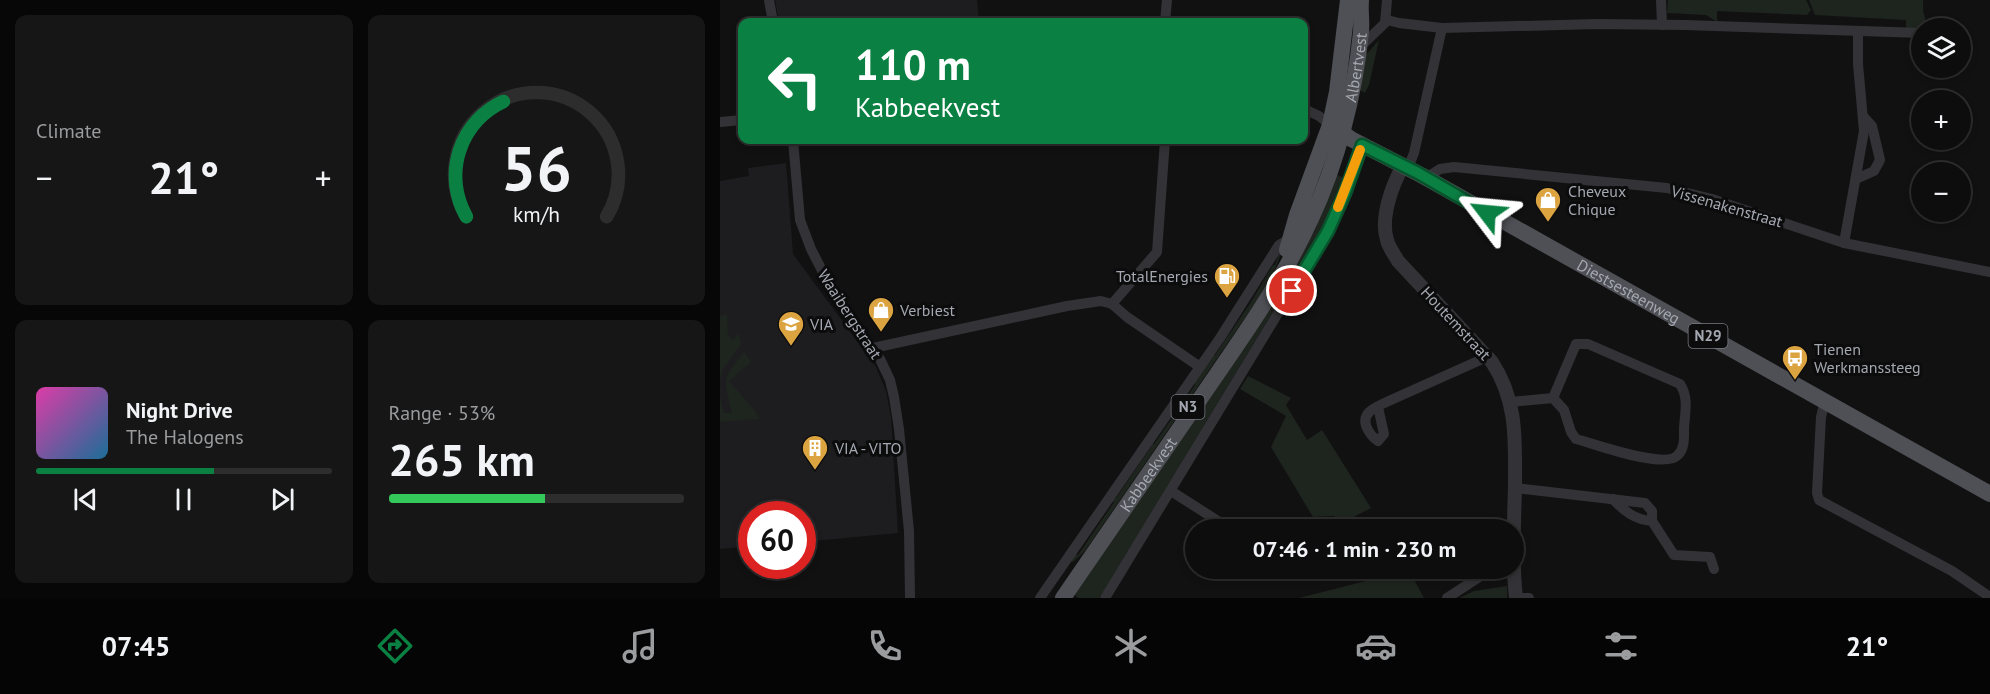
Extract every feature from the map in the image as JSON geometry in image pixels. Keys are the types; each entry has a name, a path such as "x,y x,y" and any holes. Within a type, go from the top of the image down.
{"main road":[{"name":"Albertvest","path":"1335,129 1348,0"},
{"name":"Albertvest","path":"1335,129 1350,99 1361,31 1361,0"},
{"name":"Diestsesteenweg","path":"1335,129 1990,494"},
{"name":"Kabbeekvest","path":"1064,597 1274,279 1291,238 1297,215 1335,129"},
{"name":"Kabbeekvest","path":"1064,597 1275,289 1311,219 1331,167 1335,129"}],"street":[{"path":"769,0 772,18"},
{"path":"1165,18 1167,0"},
{"name":"Albertvest","path":"1385,23 1387,0"},
{"path":"1661,0 1662,25"},
{"path":"1358,49 1385,23 1442,28 1662,25 1911,33"},
{"path":"1405,167 1414,153 1442,28"},
{"path":"1844,243 1864,131 1858,64 1858,32"},
{"path":"1308,111 1335,129"},
{"path":"1856,179 1874,171 1881,160 1872,126 1863,115"},
{"path":"720,122 738,120"},
{"name":"Waaibergstraat","path":"793,144 800,220 811,249 833,292 873,348 890,380 899,429 909,531 910,598"},
{"path":"1112,304 1157,252 1165,144"},
{"name":"Kabbeekvest","path":"1109,597 1328,231 1345,193 1362,145"},
{"name":"Houtemstraat","path":"1405,167 1397,176 1384,228 1389,247 1398,261 1499,372 1511,402 1516,445 1515,519"},
{"name":"Vissenakenstraat","path":"1426,178 1440,169 1454,168 1667,188 1712,199 1844,243 1990,272"},
{"name":"Kabbeekvest","path":"1040,598 1242,305 1279,245 1291,238"},
{"path":"873,348 1066,306 1101,301 1112,304 1127,317 1200,367"},
{"path":"1576,344 1588,344 1680,384 1686,394 1683,444 1678,456 1669,460 1654,460 1576,440 1564,410 1553,398 1576,344"},
{"path":"1377,407 1487,357"},
{"path":"1511,402 1553,398"},
{"path":"1825,401 1821,417 1817,482 1819,500 1952,571 1990,597"},
{"path":"1515,488 1645,503 1652,511 1652,521 1674,555 1710,557 1714,569"},
{"path":"1171,490 1215,519"},
{"path":"1613,499 1622,509 1637,519 1652,521"},
{"path":"1447,598 1476,579"},
{"name":"Houtemstraat","path":"1515,579 1516,598"},
{"path":"1524,598 1529,598"}],"shaded area":[{"path":"775,0 977,0 979,18 778,18"},
{"path":"1668,0 1806,0 1811,10 1807,15 1717,11 1717,22 1706,15 1667,13"},
{"path":"1809,0 1923,0 1925,18 1911,18 1911,30 1906,31 1906,20 1815,15"},
{"path":"1379,40 1369,85 1365,93 1360,90 1364,57"},
{"name":"VIA","path":"786,163 793,254 876,367 886,391 891,417 898,533 816,541 816,501 738,501 738,547 720,549 720,181 749,176 748,168"},
{"path":"1337,175 1347,179 1334,211 1102,594 1099,598 1078,598 1075,595 1075,589 1305,248 1315,230"},
{"path":"1284,245 1271,280 1085,551 1073,562 1069,560 1074,553 1078,555 1114,502 1110,499 1116,498 1151,447 1150,442 1154,444 1195,385 1192,382 1211,353 1215,355 1249,305 1275,265 1278,256 1275,254"},
{"path":"727,314 728,334 733,340 739,333 741,344 722,371 720,380 720,316"},
{"path":"744,351 751,362 729,381 756,412 759,419 720,422 720,397 724,413 732,413 726,379"},
{"path":"1248,376 1291,398 1286,405 1307,440 1322,430 1371,508 1350,519 1335,519 1334,516 1313,517 1271,447 1286,416 1240,389"},
{"path":"1374,579 1414,579 1424,598 1299,598"},
{"path":"1507,586 1507,598 1459,598 1474,591"}],"slow traffic":[{"path":"1338,207 1360,150"}],"place":[{"name":"Cheveux Chique","path":"1548,223"},
{"name":"TotalEnergies","path":"1227,299"},
{"name":"Verbiest","path":"881,333"},
{"name":"VIA","path":"791,347"},
{"name":"Tienen Werkmanssteeg","path":"1795,381"},
{"name":"VIA - VITO","path":"815,471"}],"route":[{"path":"1292,291 1328,231 1345,193 1362,145 1418,173 1487,213"}]}
